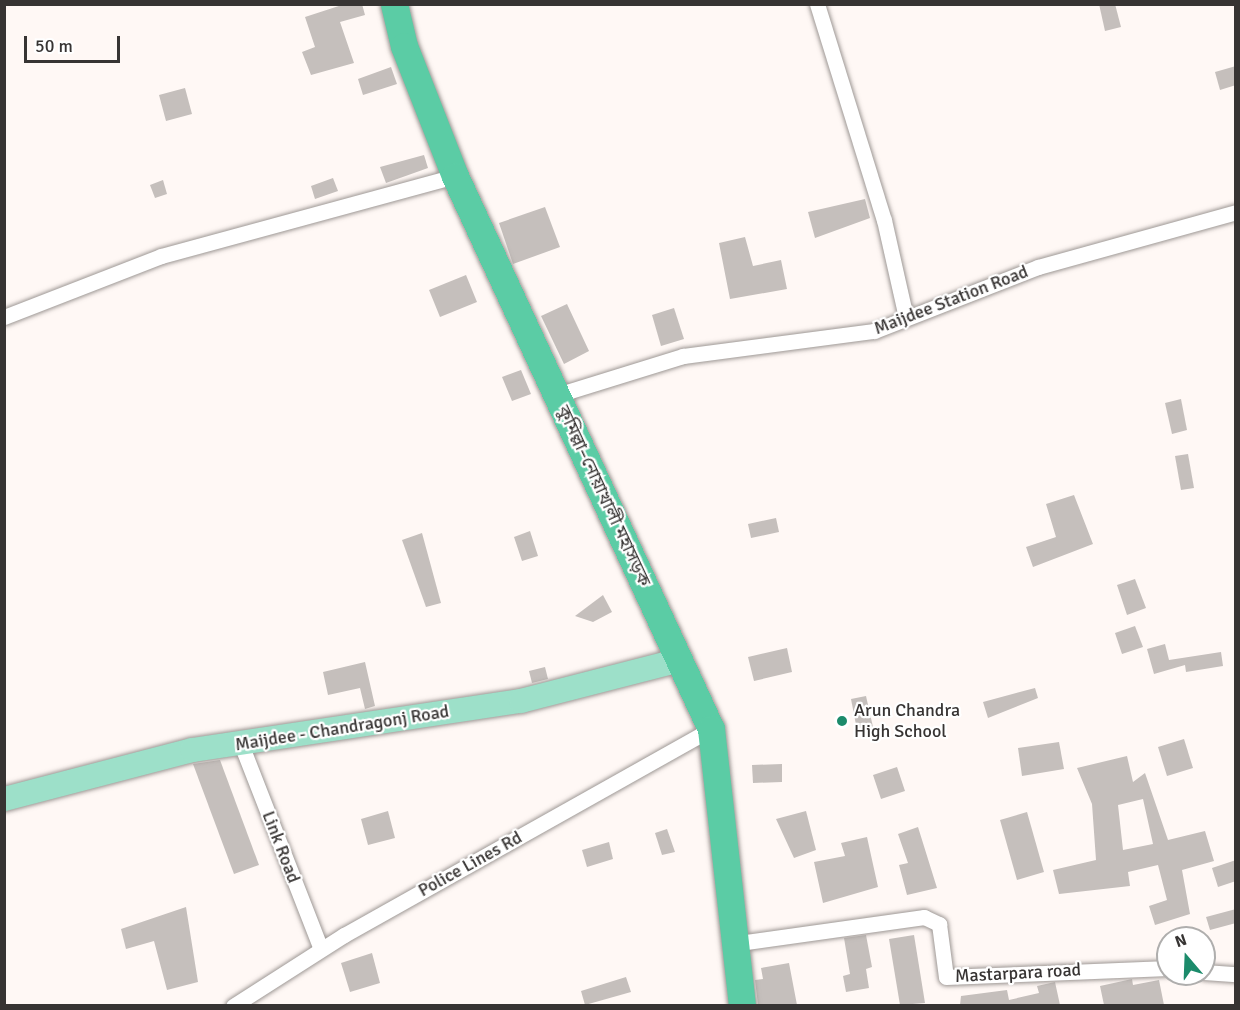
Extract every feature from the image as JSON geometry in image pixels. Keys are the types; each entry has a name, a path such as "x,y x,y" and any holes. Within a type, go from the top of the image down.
{"highway":[{"name":"কুমিল্লা–নোয়াখালী মহাসড়ক","path":"394,4 404,46 455,176 711,729 738,943 742,1005"}],"main road":[{"name":"Maijdee - Chandragonj Road","path":"4,799 192,750 521,701 681,660"}],"street":[{"path":"817,4 884,220 906,318"},
{"path":"4,317 161,256 455,176"},
{"name":"Maijdee Station Road","path":"557,395 683,356 873,331 1038,267 1236,212"},
{"name":"Police Lines Rd","path":"237,1004 321,949 711,729"},
{"name":"Link Road","path":"241,744 321,949"},
{"name":"Mastarpara road","path":"738,943 924,916 939,924 946,977 1111,966 1156,968"},
{"path":"1216,973 1236,974"}],"building":[{"path":"345,4 362,4 365,15 340,22 354,63 311,75 302,52 315,47 305,17"},
{"path":"1099,4 1115,4 1121,27 1105,31"},
{"path":"1236,66 1236,85 1220,90 1215,72"},
{"path":"391,67 397,84 363,95 358,79"},
{"path":"185,88 192,114 166,121 159,95"},
{"path":"424,155 428,168 386,183 380,167"},
{"path":"333,178 338,191 315,199 311,186"},
{"path":"163,180 167,194 155,198 150,185"},
{"path":"865,199 870,218 815,238 808,212"},
{"path":"545,207 560,247 513,264 499,223"},
{"path":"745,237 753,266 781,260 787,289 730,299 719,243"},
{"path":"466,275 477,302 440,317 429,290"},
{"path":"567,304 589,351 564,364 541,316"},
{"path":"674,308 684,339 661,346 652,315"},
{"path":"521,370 531,394 512,401 502,377"},
{"path":"1181,399 1187,430 1172,434 1165,403"},
{"path":"1188,454 1194,488 1181,490 1175,456"},
{"path":"1074,495 1093,544 1033,567 1026,547 1056,537 1046,504"},
{"path":"776,518 779,532 751,538 748,524"},
{"path":"530,531 538,556 522,561 514,537"},
{"path":"422,533 441,603 426,607 402,540"},
{"path":"1135,579 1146,608 1127,615 1117,585"},
{"path":"603,595 612,612 593,622 575,616"},
{"path":"1135,626 1143,647 1122,654 1115,633"},
{"path":"1165,644 1169,660 1221,652 1223,666 1186,672 1185,665 1154,674 1147,649"},
{"path":"787,648 792,672 754,681 748,657"},
{"path":"365,662 375,706 365,709 360,688 328,695 323,672"},
{"path":"545,667 548,679 532,683 529,671"},
{"path":"1035,688 1038,698 988,718 983,702"},
{"path":"866,696 873,727 857,730 851,699"},
{"path":"1184,739 1193,768 1167,776 1158,747"},
{"path":"1059,742 1064,769 1022,776 1018,748"},
{"path":"1127,756 1133,782 1145,773 1168,840 1205,831 1214,861 1182,870 1190,914 1155,925 1149,906 1167,900 1158,865 1128,872 1130,886 1059,894 1053,870 1096,860 1092,804 1077,768","holes":["1143,799 1153,844 1123,850 1118,805"]},
{"path":"220,760 259,865 234,874 193,764"},
{"path":"782,764 782,782 753,783 752,765"},
{"path":"897,767 905,791 881,799 873,775"},
{"path":"388,811 395,838 368,845 361,819"},
{"path":"806,811 816,850 794,858 776,819"},
{"path":"1027,812 1044,872 1017,880 1000,820"},
{"path":"918,827 937,888 907,895 899,865 908,863 898,834"},
{"path":"667,829 675,852 662,855 655,833"},
{"path":"867,837 878,887 823,903 814,862 845,856 841,843"},
{"path":"609,842 613,859 587,867 582,850"},
{"path":"1236,860 1236,881 1218,887 1212,868"},
{"path":"186,907 198,982 167,990 154,941 126,949 121,929"},
{"path":"1236,909 1236,923 1216,928 1216,926 1209,926 1206,917"},
{"path":"866,935 872,967 866,969 869,988 846,992 843,976 850,974 844,938"},
{"path":"914,935 925,1003 900,1005 889,939"},
{"path":"372,953 380,983 350,992 341,963"},
{"path":"789,963 797,1005 758,1005 755,980 763,979 761,968"},
{"path":"626,977 631,992 585,1005 581,991"},
{"path":"1132,979 1133,985 1156,981 1156,986 1160,986 1164,1005 1104,1005 1100,986"},
{"path":"1055,982 1060,1005 960,1005 961,996 1007,990 1009,1000 1039,993 1037,986"}],"place":[{"name":"Arun Chandra High School","path":"842,721"}]}
